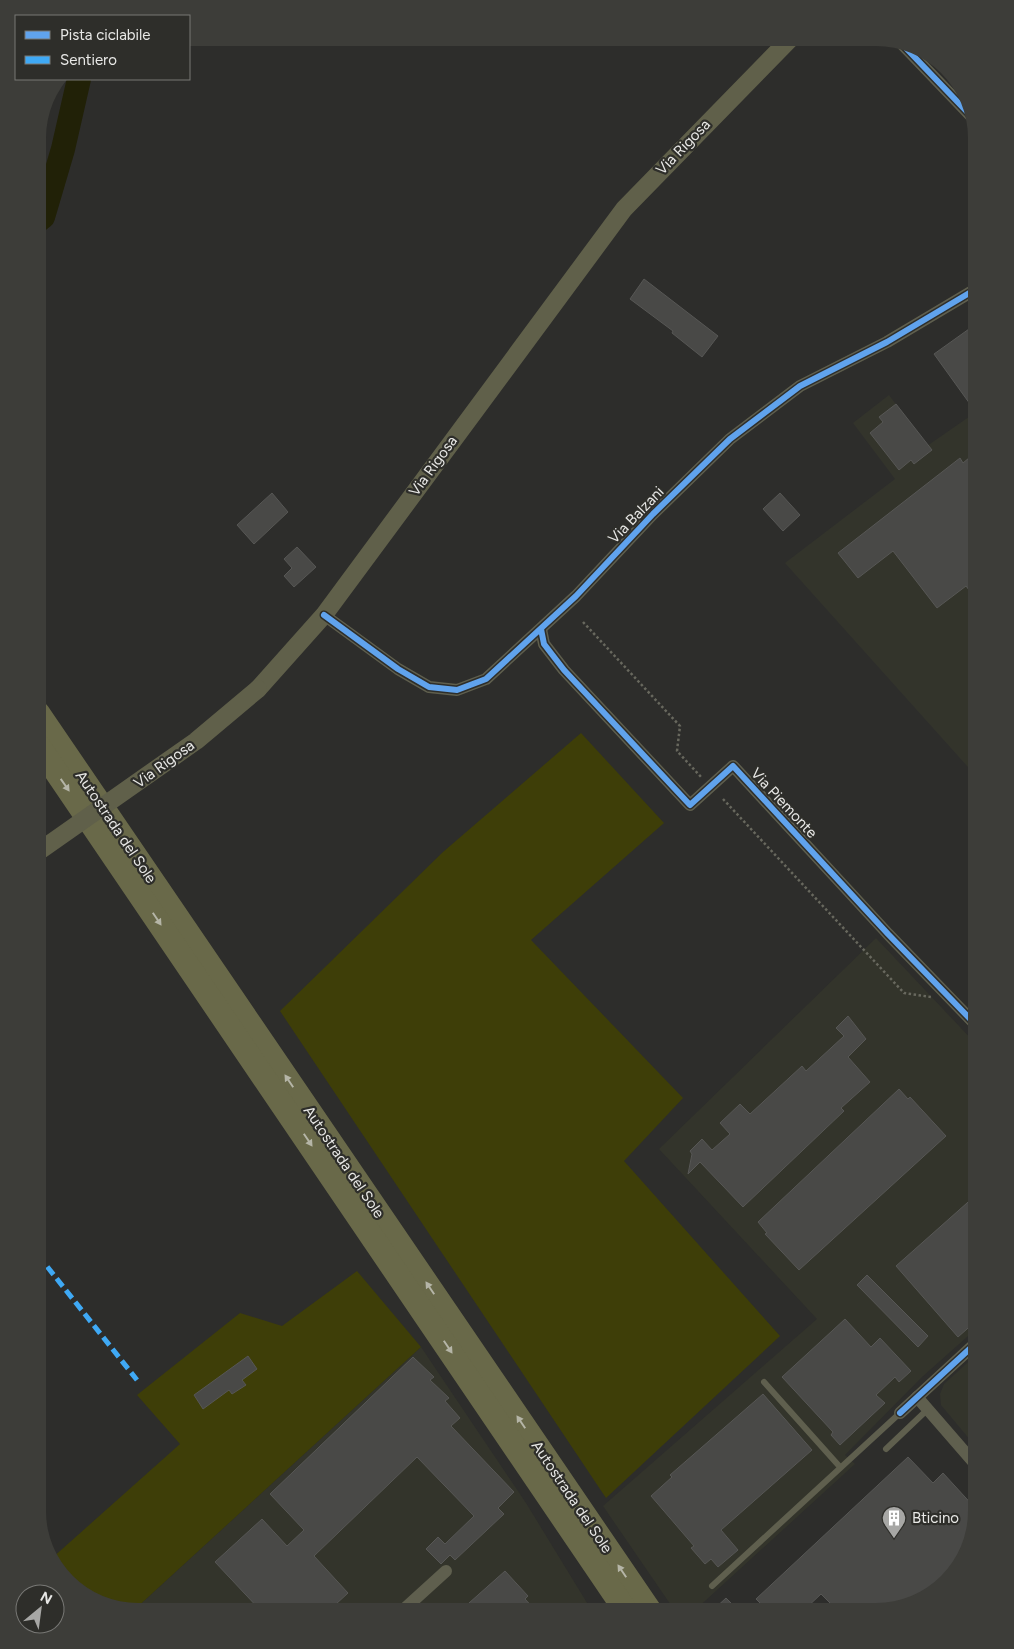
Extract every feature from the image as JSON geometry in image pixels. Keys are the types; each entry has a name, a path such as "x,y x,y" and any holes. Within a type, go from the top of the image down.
{"highway":[{"name":"Autostrada del Sole","path":"46,725 644,1603"},
{"name":"Autostrada del Sole","path":"46,757 621,1603"}],"main road":[{"name":"Via Rigosa","path":"46,846 196,741 258,689 324,615 618,216 685,144 782,46"}],"street":[{"path":"912,54 962,106"},
{"name":"Via Balzani","path":"324,615 413,679 429,687 457,690 486,679 576,596 653,514 730,439 800,386 887,342 968,294"},
{"name":"Via Piemonte","path":"540,629 544,644 564,670 690,805 733,766 888,934 968,1017"},
{"path":"900,1412 968,1351"},
{"path":"917,1397 968,1456"},
{"path":"411,1603 446,1571"}],"lane":[{"path":"764,1382 840,1467"},
{"path":"886,1449 928,1409"},
{"path":"712,1586 900,1412"}],"path":[{"path":"583,622 680,726 677,751 707,782"},
{"path":"723,799 904,993 932,997"},
{"path":"964,1030 968,1035"}],"shaded area":[{"path":"889,395 927,446 968,418 968,767 785,563 895,479 853,423"},
{"path":"581,733 664,823 531,940 683,1098 624,1161 780,1336 606,1498 280,1011 443,852"},
{"path":"876,938 968,1036 968,1336 922,1377 845,1455 855,1464 703,1603 670,1603 603,1506 817,1319 659,1149"},
{"path":"357,1271 421,1347 142,1603 109,1598 87,1587 69,1571 57,1553 180,1444 137,1395 240,1313 282,1326"},
{"path":"421,1347 526,1503 587,1603 142,1603"},
{"path":"968,1362 968,1437 941,1405 940,1394 944,1384"}],"building":[{"path":"644,279 718,336 702,357 672,333 673,331 630,299"},
{"path":"968,330 968,401 934,354"},
{"path":"896,404 932,450 914,464 911,460 899,470 870,433 883,422 879,417"},
{"path":"960,458 963,463 968,459 968,589 966,586 937,608 893,551 858,578 838,553"},
{"path":"272,493 288,512 254,544 237,525"},
{"path":"780,493 800,515 783,531 763,509"},
{"path":"297,547 316,567 294,587 284,576 292,568 284,559"},
{"path":"848,1016 866,1039 848,1057 870,1082 841,1108 844,1111 743,1207 700,1162 688,1174 692,1154 690,1151 702,1139 712,1150 730,1134 720,1123 740,1104 750,1114 802,1066 806,1071 844,1036 836,1028"},
{"path":"899,1089 908,1099 910,1097 946,1136 799,1270 765,1234 767,1233 758,1222"},
{"path":"968,1202 968,1328 958,1337 896,1266"},
{"path":"867,1275 928,1336 918,1347 857,1285"},
{"path":"845,1319 871,1347 880,1338 911,1371 899,1382 895,1377 876,1395 885,1403 840,1445 831,1435 833,1432 782,1377"},
{"path":"248,1356 257,1369 242,1380 246,1385 232,1394 229,1390 203,1409 194,1395"},
{"path":"413,1357 434,1377 430,1380 449,1398 445,1401 460,1418 451,1426 514,1492 498,1508 504,1514 455,1560 450,1555 441,1564 426,1549 438,1537 445,1544 474,1516 417,1457 314,1556 348,1593 337,1603 253,1603 215,1562 262,1519 287,1546 304,1530 270,1494"},
{"path":"763,1394 812,1450 721,1530 738,1550 718,1567 711,1559 705,1564 691,1548 694,1546 651,1496 672,1477 670,1475"},
{"name":"Bticino","path":"908,1457 933,1483 943,1473 968,1500 967,1523 961,1546 945,1571 927,1587 916,1593 899,1600 876,1603 830,1603 821,1594 811,1603 760,1603 756,1599"},
{"path":"505,1571 528,1596 525,1599 529,1603 469,1603"},
{"path":"726,1598 731,1603 721,1603"}],"waterway":[{"path":"46,207 63,149 79,80"}],"marked path":[{"path":"46,1265 137,1380"}],"cycle path":[{"path":"912,54 962,106"},
{"path":"324,615 398,669 429,687 457,690 486,679 576,596 653,514 730,439 800,386 887,342 968,294"},
{"path":"541,629 544,644 564,670 690,805 733,766 888,934 968,1017"},
{"path":"900,1413 968,1350"}],"place":[{"name":"Bticino","path":"894,1539"}]}
